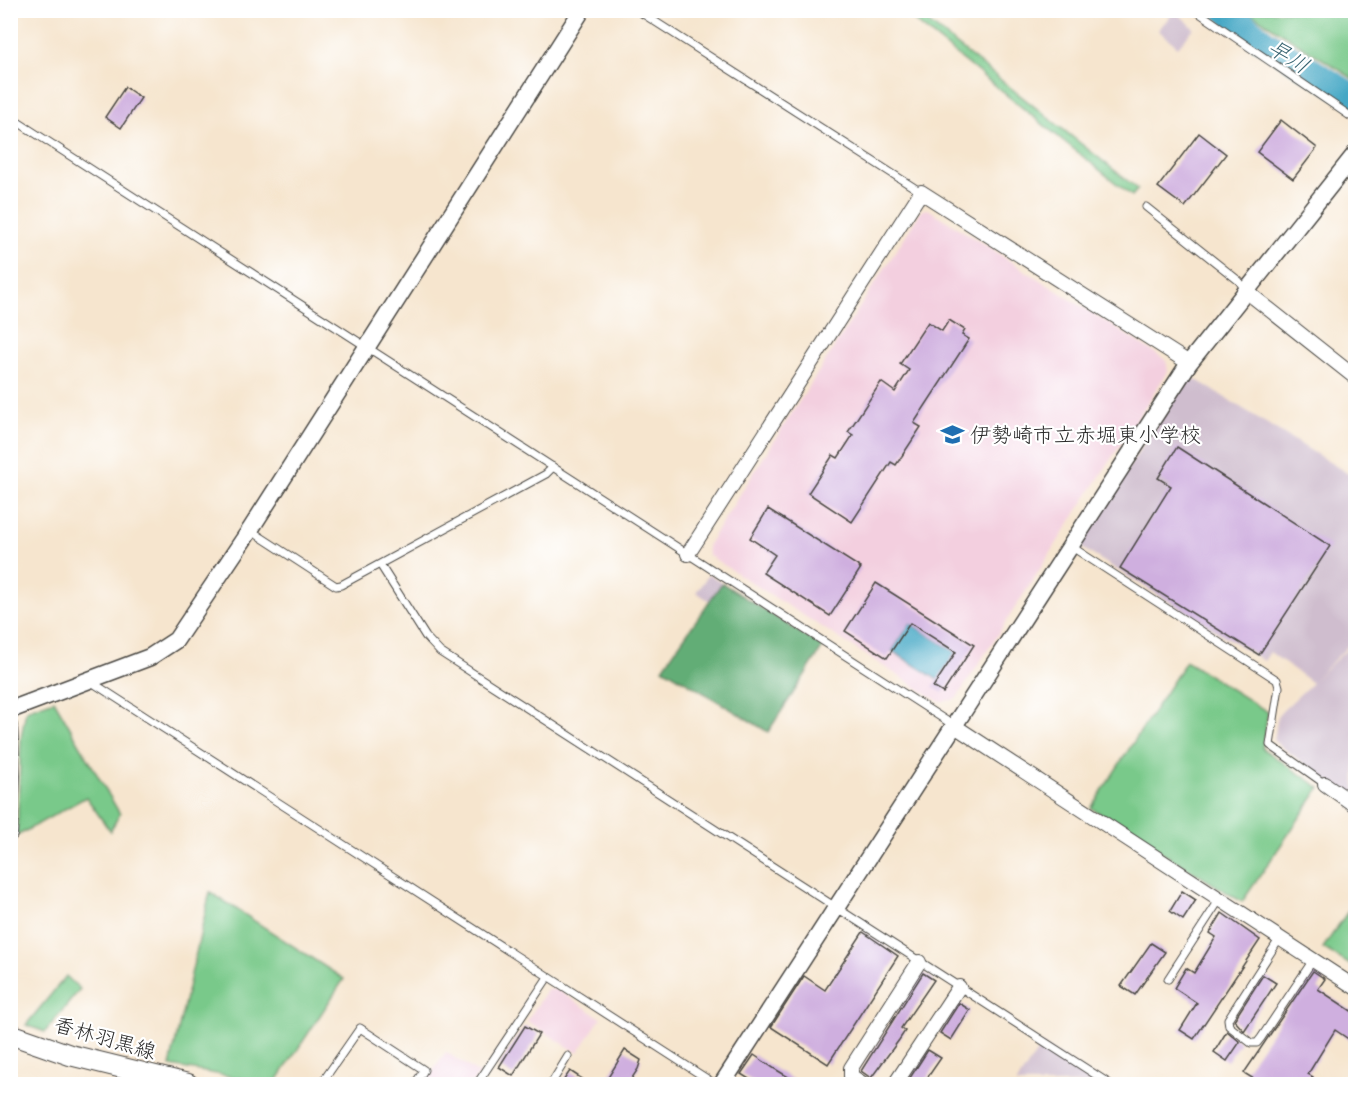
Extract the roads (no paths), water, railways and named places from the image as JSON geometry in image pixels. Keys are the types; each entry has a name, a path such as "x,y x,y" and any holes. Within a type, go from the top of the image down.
{"main road":[{"name":"香林羽黒線","path":"10,1034 82,1058 188,1084"}],"street":[{"path":"10,710 150,657 176,640 250,530 582,10"},
{"path":"722,1084 953,724 1189,363 1356,153"},
{"path":"688,554 921,192 1189,363"},
{"path":"1246,291 1356,378"},
{"path":"10,724 13,776 10,834"},
{"path":"953,724 1356,988"},
{"path":"1325,784 1356,806"},
{"path":"863,1084 851,1076 851,1068 919,962"},
{"path":"895,1084 959,987"}],"lane":[{"path":"637,10 921,192"},
{"path":"1195,10 1356,120"},
{"path":"10,117 953,724"},
{"path":"1146,207 1239,280 1246,291"},
{"path":"250,530 336,586 381,566 546,474 553,467"},
{"path":"1070,546 1276,680 1279,687 1270,745 1325,784"},
{"path":"381,566 426,637 440,652 838,906 919,962 1110,1084"},
{"path":"89,681 715,1084"},
{"path":"1168,979 1220,899"},
{"path":"1280,938 1228,1019 1229,1026 1251,1043 1257,1043 1261,1038 1313,960"},
{"path":"477,1084 548,977"},
{"path":"321,1084 360,1028 424,1070 415,1084"},
{"path":"551,1084 568,1056"}],"water":[{"path":"910,623 956,652 938,680 892,651"}],"waterway":[{"name":"早川","path":"1225,10 1264,41 1356,98"}],"place":[{"name":"伊勢崎市立赤堀東小学校","path":"952,435"}]}
